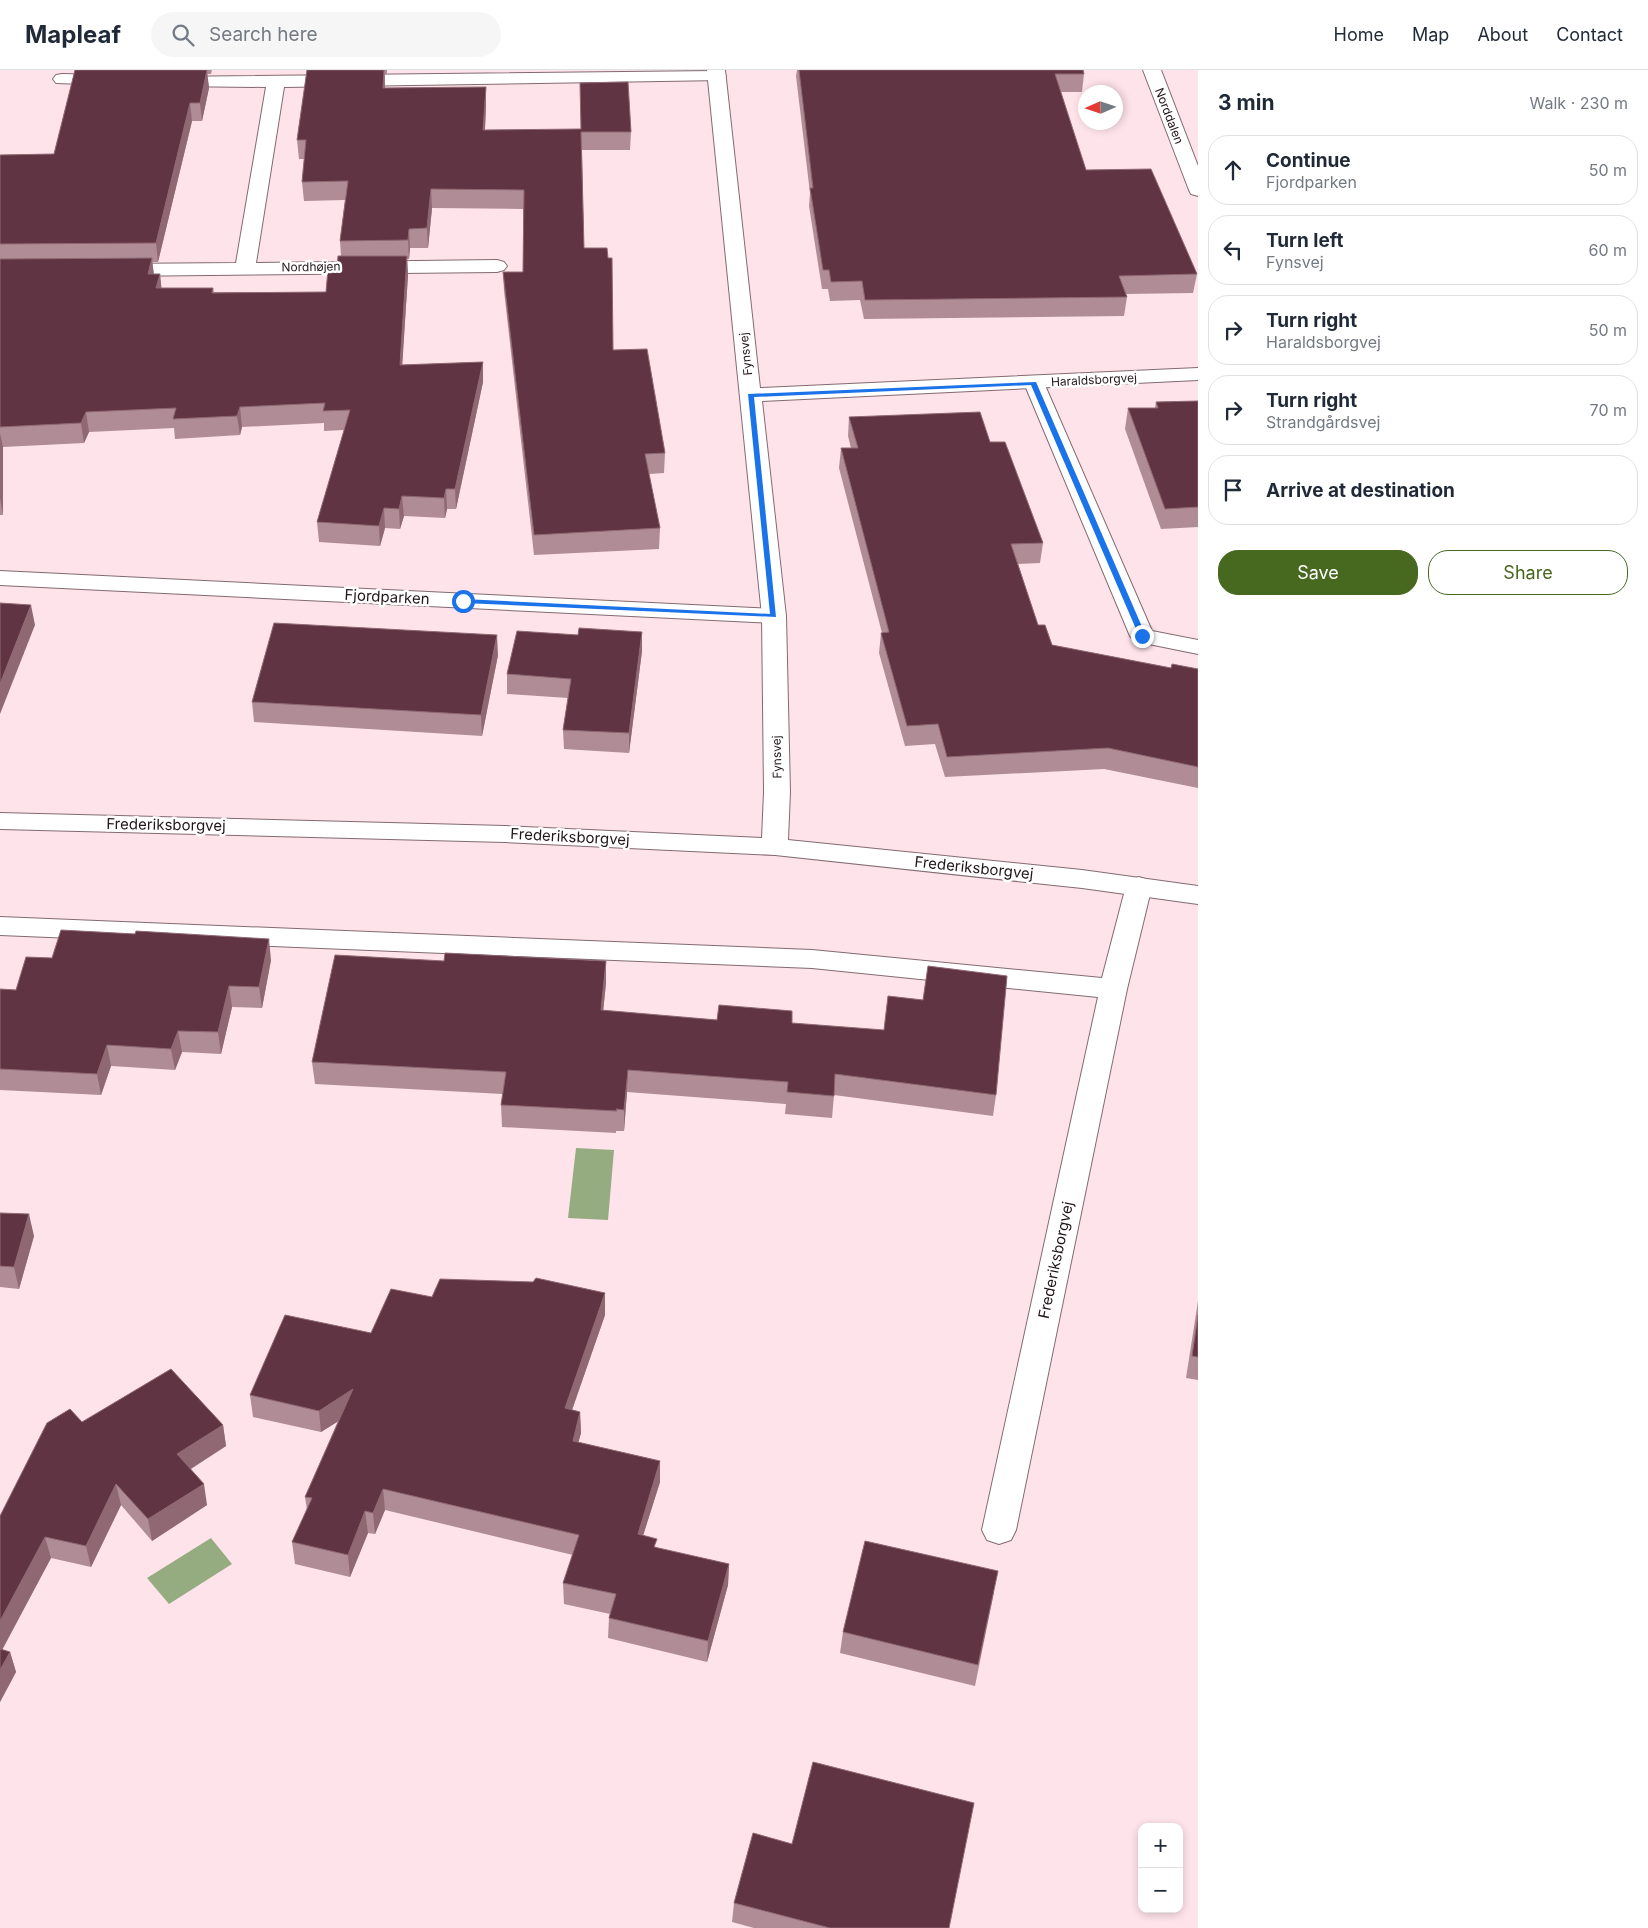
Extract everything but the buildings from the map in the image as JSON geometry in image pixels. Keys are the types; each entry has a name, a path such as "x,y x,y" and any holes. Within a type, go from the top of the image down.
{"street":[{"name":"Norddalen","path":"1152,70 1198,190"},
{"path":"150,80 276,82 717,73"},
{"name":"Fynsvej","path":"717,73 774,616 777,792 775,847"},
{"path":"62,80 130,80"},
{"path":"245,268 276,82"},
{"name":"Nordhøjen","path":"99,270 497,266"},
{"name":"Haraldsborgvej","path":"750,395 1198,374"},
{"path":"1034,383 1142,636 1198,647"},
{"name":"Fjordparken","path":"0,578 774,616"},
{"name":"Frederiksborgvej","path":"0,821 505,834 775,847 1139,886 1198,895"},
{"name":"Frederiksborgvej","path":"999,1530 1113,989 1139,886"},
{"path":"0,926 812,959 861,962 1113,989"}],"shaded area":[{"path":"576,1148 614,1150 608,1220 568,1218"},
{"path":"211,1538 232,1564 169,1604 147,1578"}],"route":[{"path":"463,601 774,616 750,395 1034,383 1142,636"}]}
